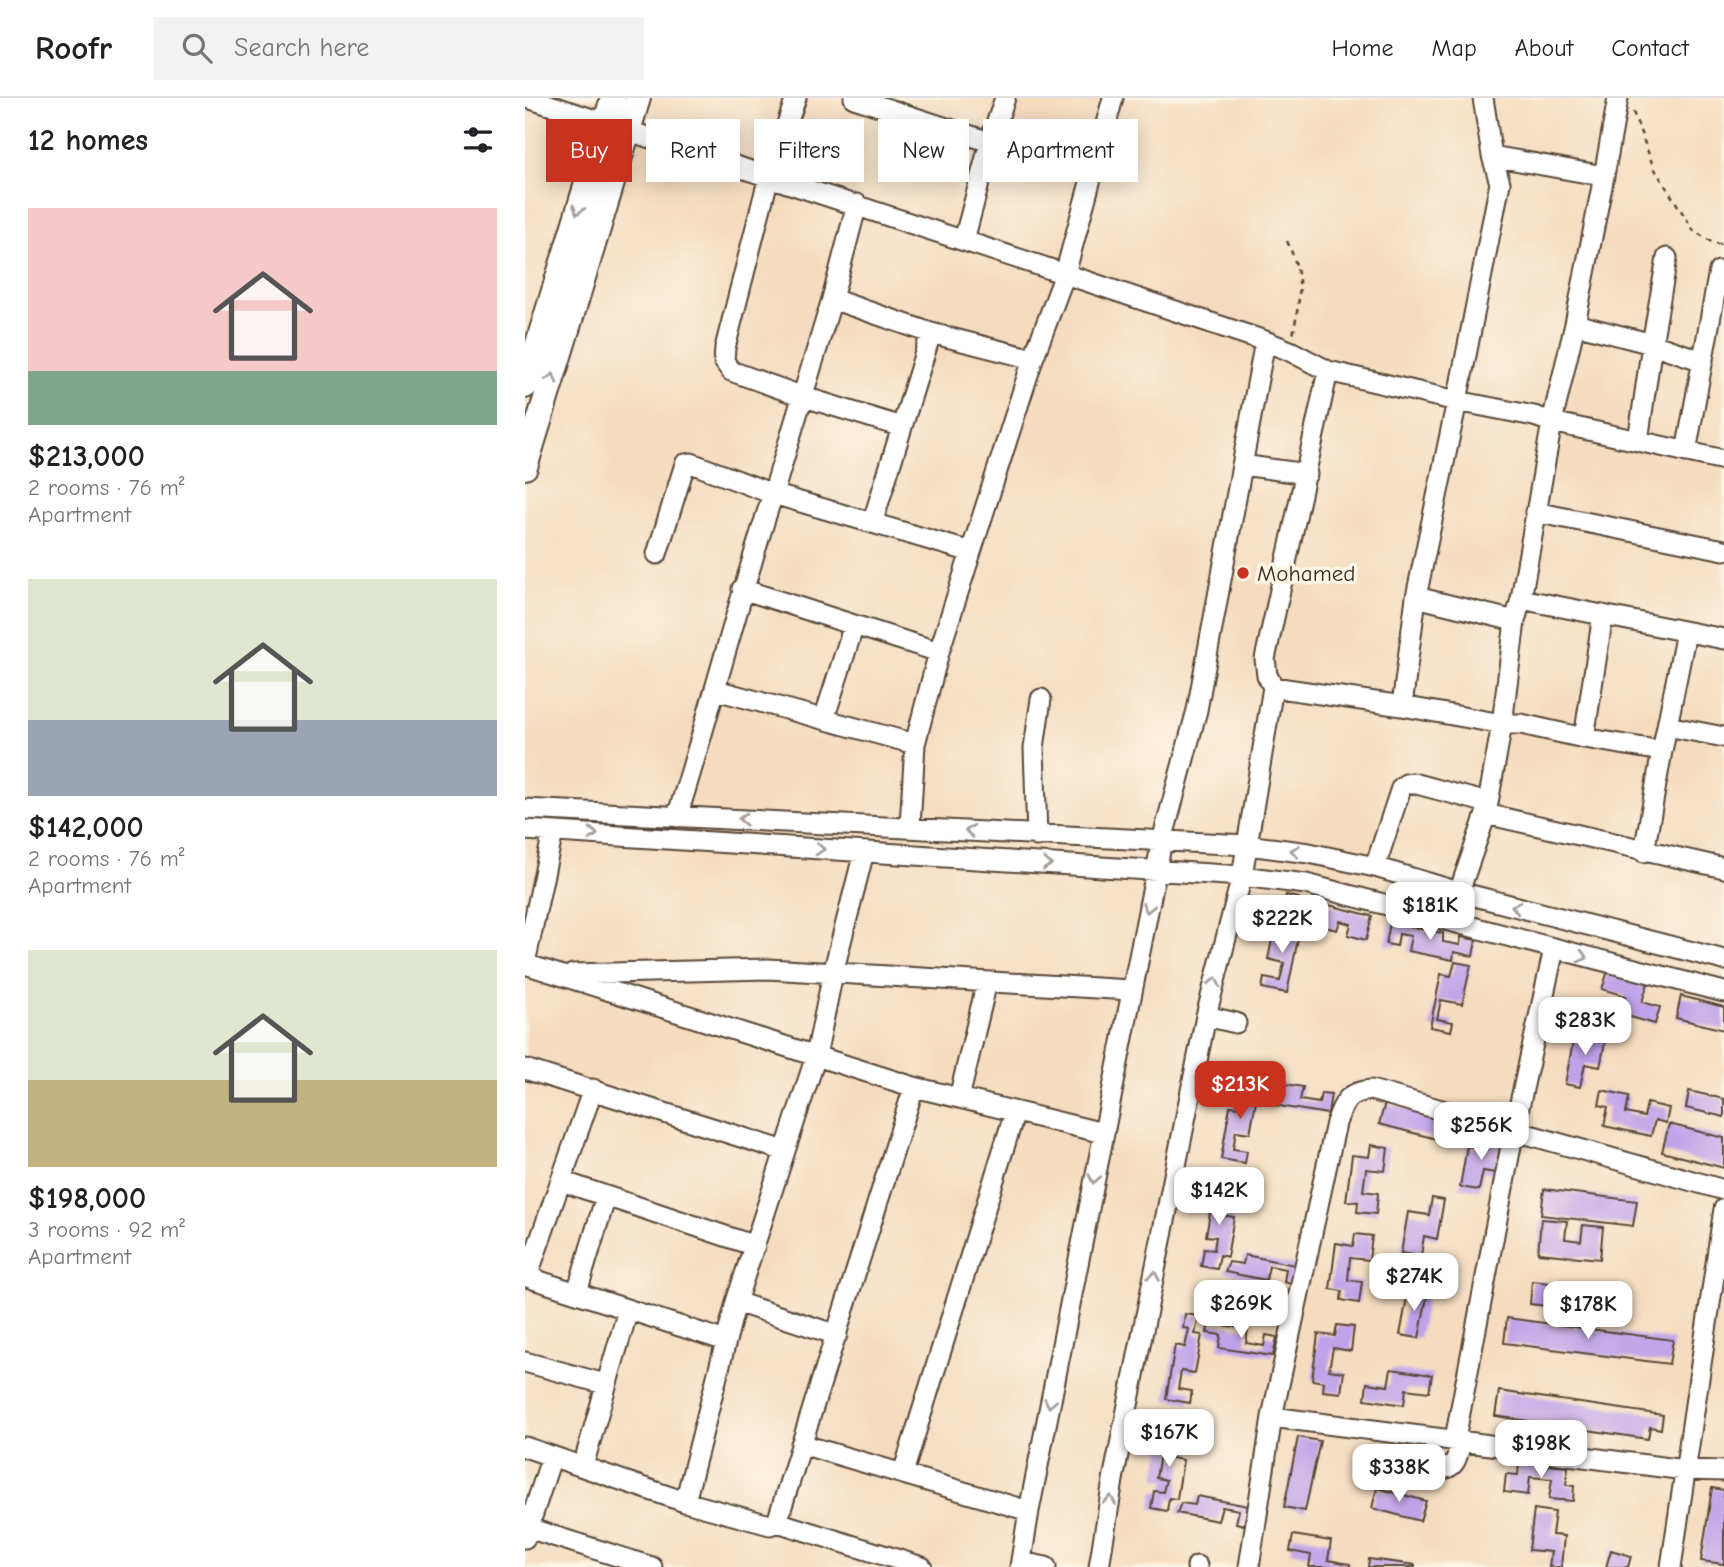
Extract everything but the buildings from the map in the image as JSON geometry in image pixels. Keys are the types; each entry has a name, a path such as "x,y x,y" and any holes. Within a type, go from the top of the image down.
{"main road":[{"path":"613,98 615,119"},
{"path":"622,119 638,98"},
{"path":"525,386 596,182"},
{"path":"525,467 601,182"}],"street":[{"path":"528,98 594,119"},
{"path":"789,119 796,98"},
{"path":"854,98 902,105 983,139"},
{"path":"998,119 1005,98"},
{"path":"910,826 915,744 939,652 1033,359 1065,274 1113,98"},
{"path":"1402,706 1416,597 1500,184 1492,156 1483,98"},
{"path":"1459,892 1487,809 1503,724 1514,621 1521,599 1552,422 1575,324 1604,176 1625,104"},
{"path":"632,131 754,171"},
{"path":"1492,156 1604,176"},
{"path":"964,240 983,168"},
{"path":"767,182 725,348 725,361 731,371 902,427"},
{"path":"788,182 1265,341 1328,372 1724,460"},
{"path":"677,817 716,690 742,589 832,299 857,204"},
{"path":"1638,441 1667,258"},
{"path":"1686,452 1719,271"},
{"path":"832,299 932,333 1033,359"},
{"path":"1575,324 1652,344 1703,361"},
{"path":"873,521 932,333"},
{"path":"1047,1567 1020,1565 1029,1511 1156,870 1197,710 1265,341"},
{"path":"1099,1567 1113,1480 1206,1016 1242,876 1273,687 1267,675 1265,659 1328,372"},
{"path":"657,554 685,464 691,463 773,494 873,521 971,552"},
{"path":"1242,465 1307,474"},
{"path":"1535,512 1724,550"},
{"path":"742,589 939,652"},
{"path":"1416,597 1514,621"},
{"path":"1521,599 1724,639"},
{"path":"1584,738 1603,615"},
{"path":"824,719 854,625"},
{"path":"1644,852 1686,632"},
{"path":"1273,687 1503,724 1521,724 1662,751"},
{"path":"716,690 915,744"},
{"path":"1037,836 1034,748 1041,699"},
{"path":"1667,726 1724,737"},
{"path":"1375,867 1401,788 1413,783 1487,809 1644,852 1724,868"},
{"path":"525,809 910,826 1037,836 1247,845 1309,853 1375,867 1459,892 1724,960"},
{"path":"525,830 1242,876 1336,890 1724,992"},
{"path":"552,832 525,964 914,1087 1103,1133"},
{"path":"685,1502 736,1302 816,1056 864,852"},
{"path":"1440,1469 1450,1468 1454,1464 1477,1291 1554,949"},
{"path":"558,974 768,969 1131,990"},
{"path":"959,1098 988,982"},
{"path":"1206,1016 1236,1023"},
{"path":"525,1069 785,1151"},
{"path":"777,1522 914,1087"},
{"path":"593,1090 526,1277 726,1341"},
{"path":"1249,1567 1272,1416 1336,1123 1344,1103 1356,1091 1371,1090 1724,1190"},
{"path":"904,1473 1015,1112"},
{"path":"561,1181 755,1246"},
{"path":"577,1292 606,1196"},
{"path":"1671,1567 1685,1470 1715,1336 1724,1209"},
{"path":"736,1302 837,1335"},
{"path":"583,1466 628,1310"},
{"path":"525,1362 605,1384"},
{"path":"1272,1416 1685,1470 1724,1471"},
{"path":"801,1444 1029,1511"},
{"path":"525,1447 685,1502 770,1525 777,1522 922,1567"},
{"path":"552,1456 526,1533 652,1567"}],"path":[{"path":"1625,104 1654,168 1694,231 1715,244 1724,244"},
{"path":"1287,241 1296,259 1301,285 1290,351"}],"place":[{"name":"Mohamed","path":"1243,573"}]}
